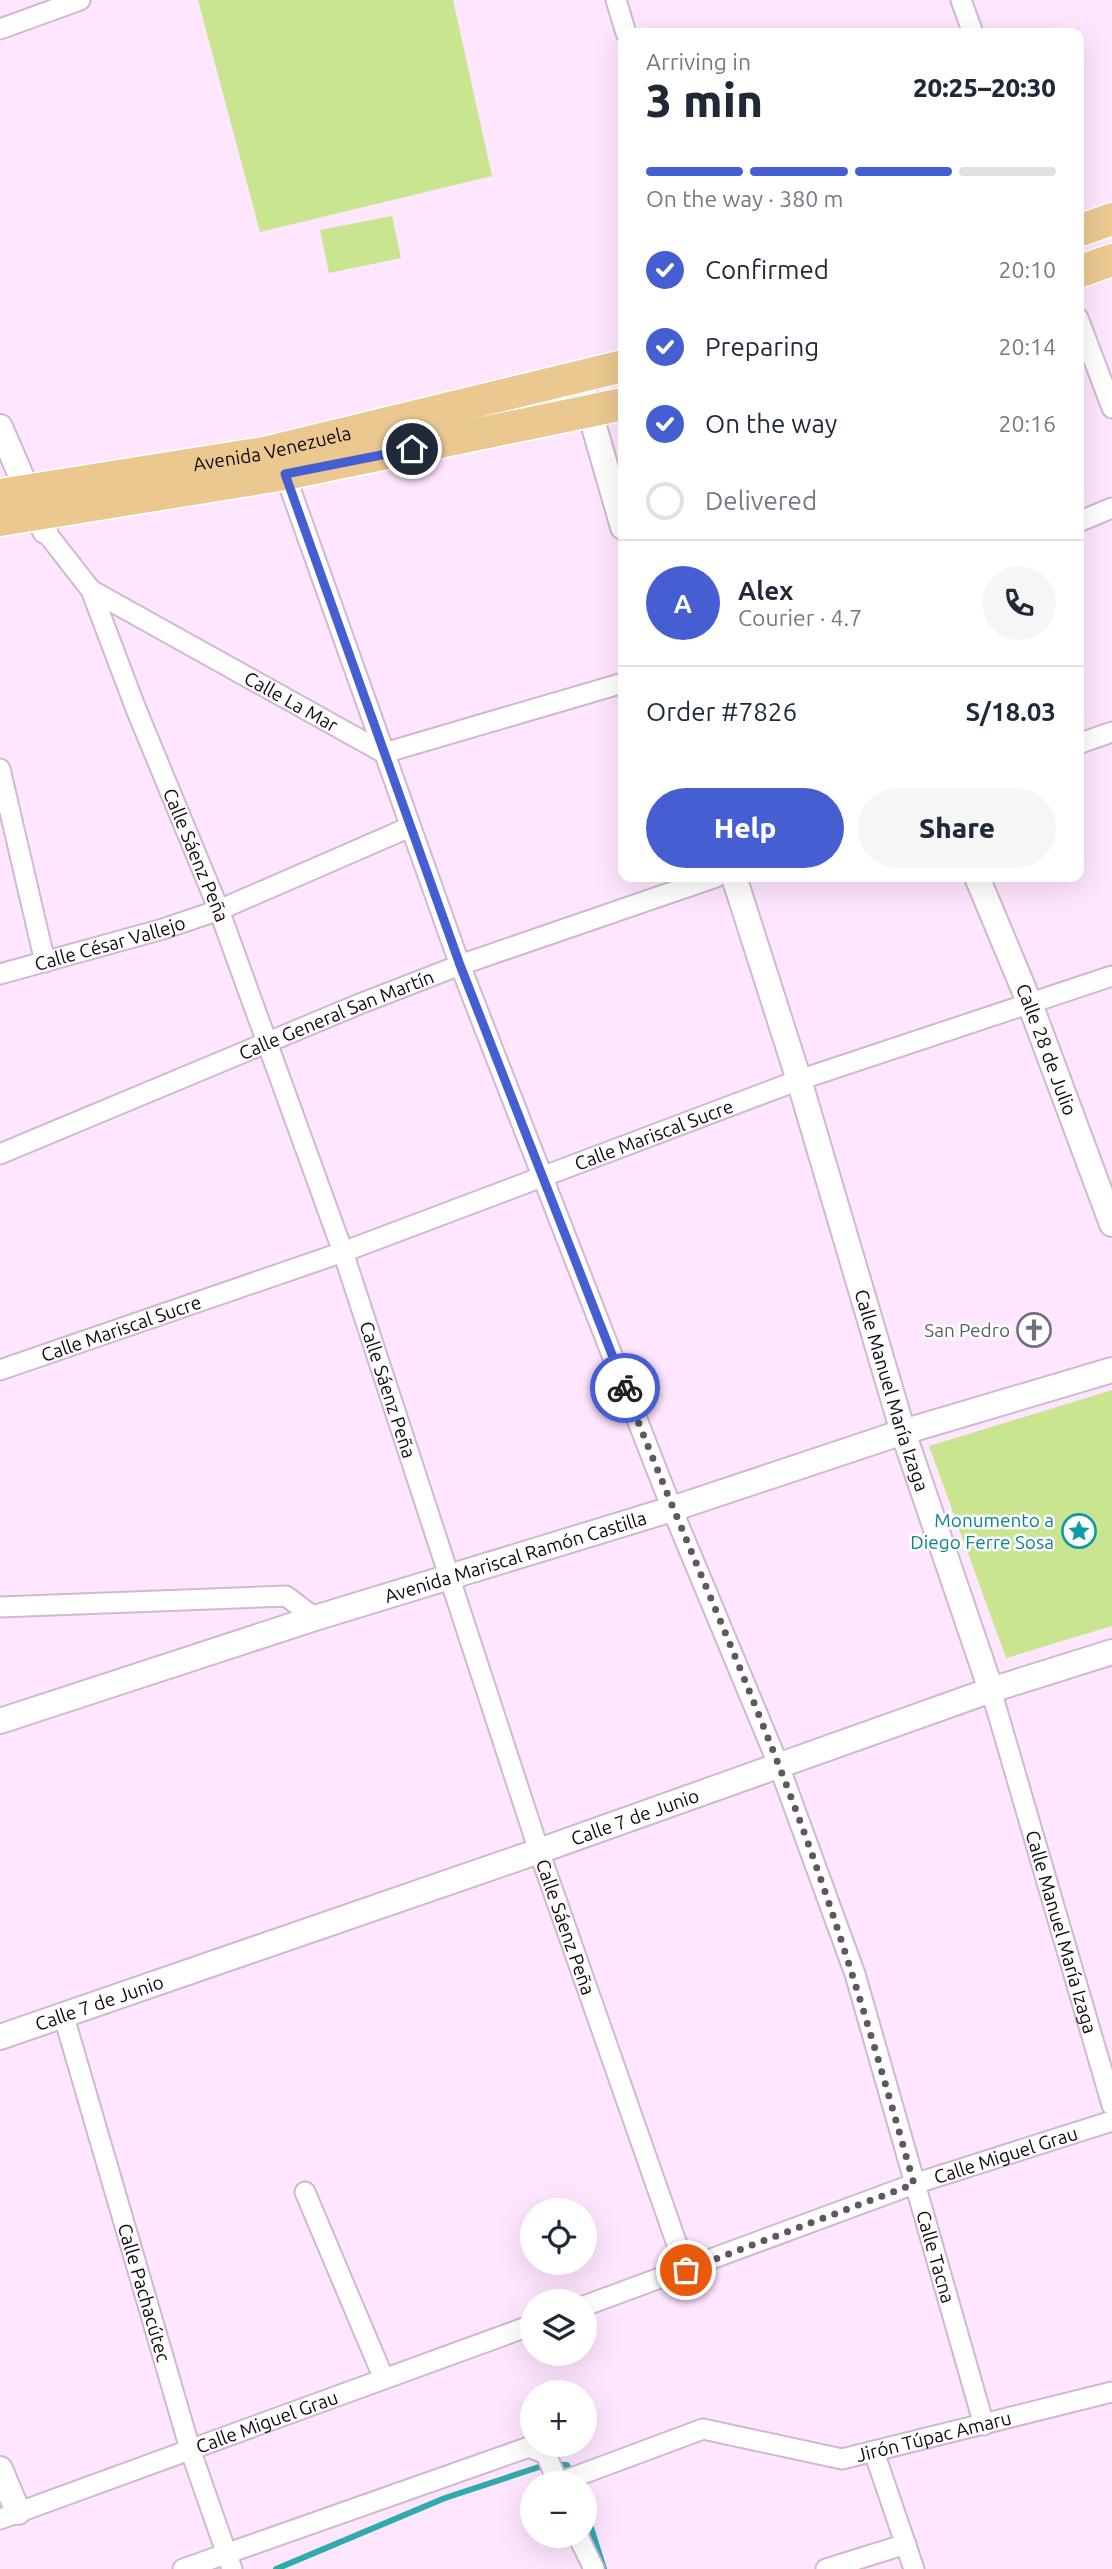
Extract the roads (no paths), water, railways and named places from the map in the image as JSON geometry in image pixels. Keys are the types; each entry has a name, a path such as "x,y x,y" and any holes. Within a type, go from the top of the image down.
{"main road":[{"path":"1084,229 1112,219"},
{"path":"1084,270 1112,260"},
{"name":"Avenida Venezuela","path":"21,509 618,367"},
{"name":"Avenida Venezuela","path":"21,509 285,474 618,405"}],"street":[{"path":"0,29 80,0"},
{"path":"616,0 624,28"},
{"path":"961,0 971,28"},
{"path":"1084,334 1112,408"},
{"path":"580,378 618,510"},
{"name":"Calle Sáenz Peña","path":"0,427 21,509"},
{"name":"Calle Sáenz Peña","path":"0,464 21,509 91,590 136,709 219,910 343,1252 539,1852 686,2270"},
{"name":"Calle Tacna","path":"285,474 460,965 672,1509 779,1766 855,1974 984,2425"},
{"path":"1084,520 1112,508"},
{"name":"Calle La Mar","path":"91,590 384,753"},
{"path":"384,753 618,684"},
{"path":"1084,742 1112,732"},
{"path":"0,769 46,962"},
{"name":"Calle César Vallejo","path":"0,974 219,910 410,827"},
{"name":"Calle General San Martín","path":"0,1154 460,965 701,882"},
{"name":"Calle Manuel María Izaga","path":"736,882 799,1080 904,1432 992,1690 1112,2105"},
{"name":"Calle 28 de Julio","path":"979,882 1107,1198 1112,1224"},
{"name":"Calle Mariscal Sucre","path":"0,1370 343,1252 799,1080 1112,976"},
{"name":"Avenida Mariscal Ramón Castilla","path":"0,1721 315,1618 672,1509 904,1432 1112,1370"},
{"path":"0,1607 286,1596 315,1618"},
{"name":"Calle 7 de Junio","path":"0,2037 539,1852 992,1690 1112,1652"},
{"name":"Calle Pachacútec","path":"64,2017 190,2449 229,2562"},
{"name":"Calle Miguel Grau","path":"597,2301 914,2184 1112,2121"},
{"path":"304,2192 384,2379"},
{"name":"Calle Miguel Grau","path":"9,2515 520,2329"},
{"name":"Jirón Túpac Amaru","path":"590,2471 704,2429 842,2459 1112,2392"},
{"path":"183,2569 229,2562 529,2447 546,2454 553,2471"},
{"path":"874,2452 914,2569"},
{"path":"0,2469 9,2515"},
{"path":"826,2569 906,2544"},
{"path":"584,2548 594,2569"}],"waterway":[{"path":"527,2471 548,2464 567,2465 570,2471"},
{"path":"276,2569 445,2498 520,2473"},
{"path":"597,2547 604,2569"}],"place":[{"name":"San Pedro","path":"1034,1330"},
{"name":"Monumento a Diego Ferre Sosa","path":"1079,1531"}]}
